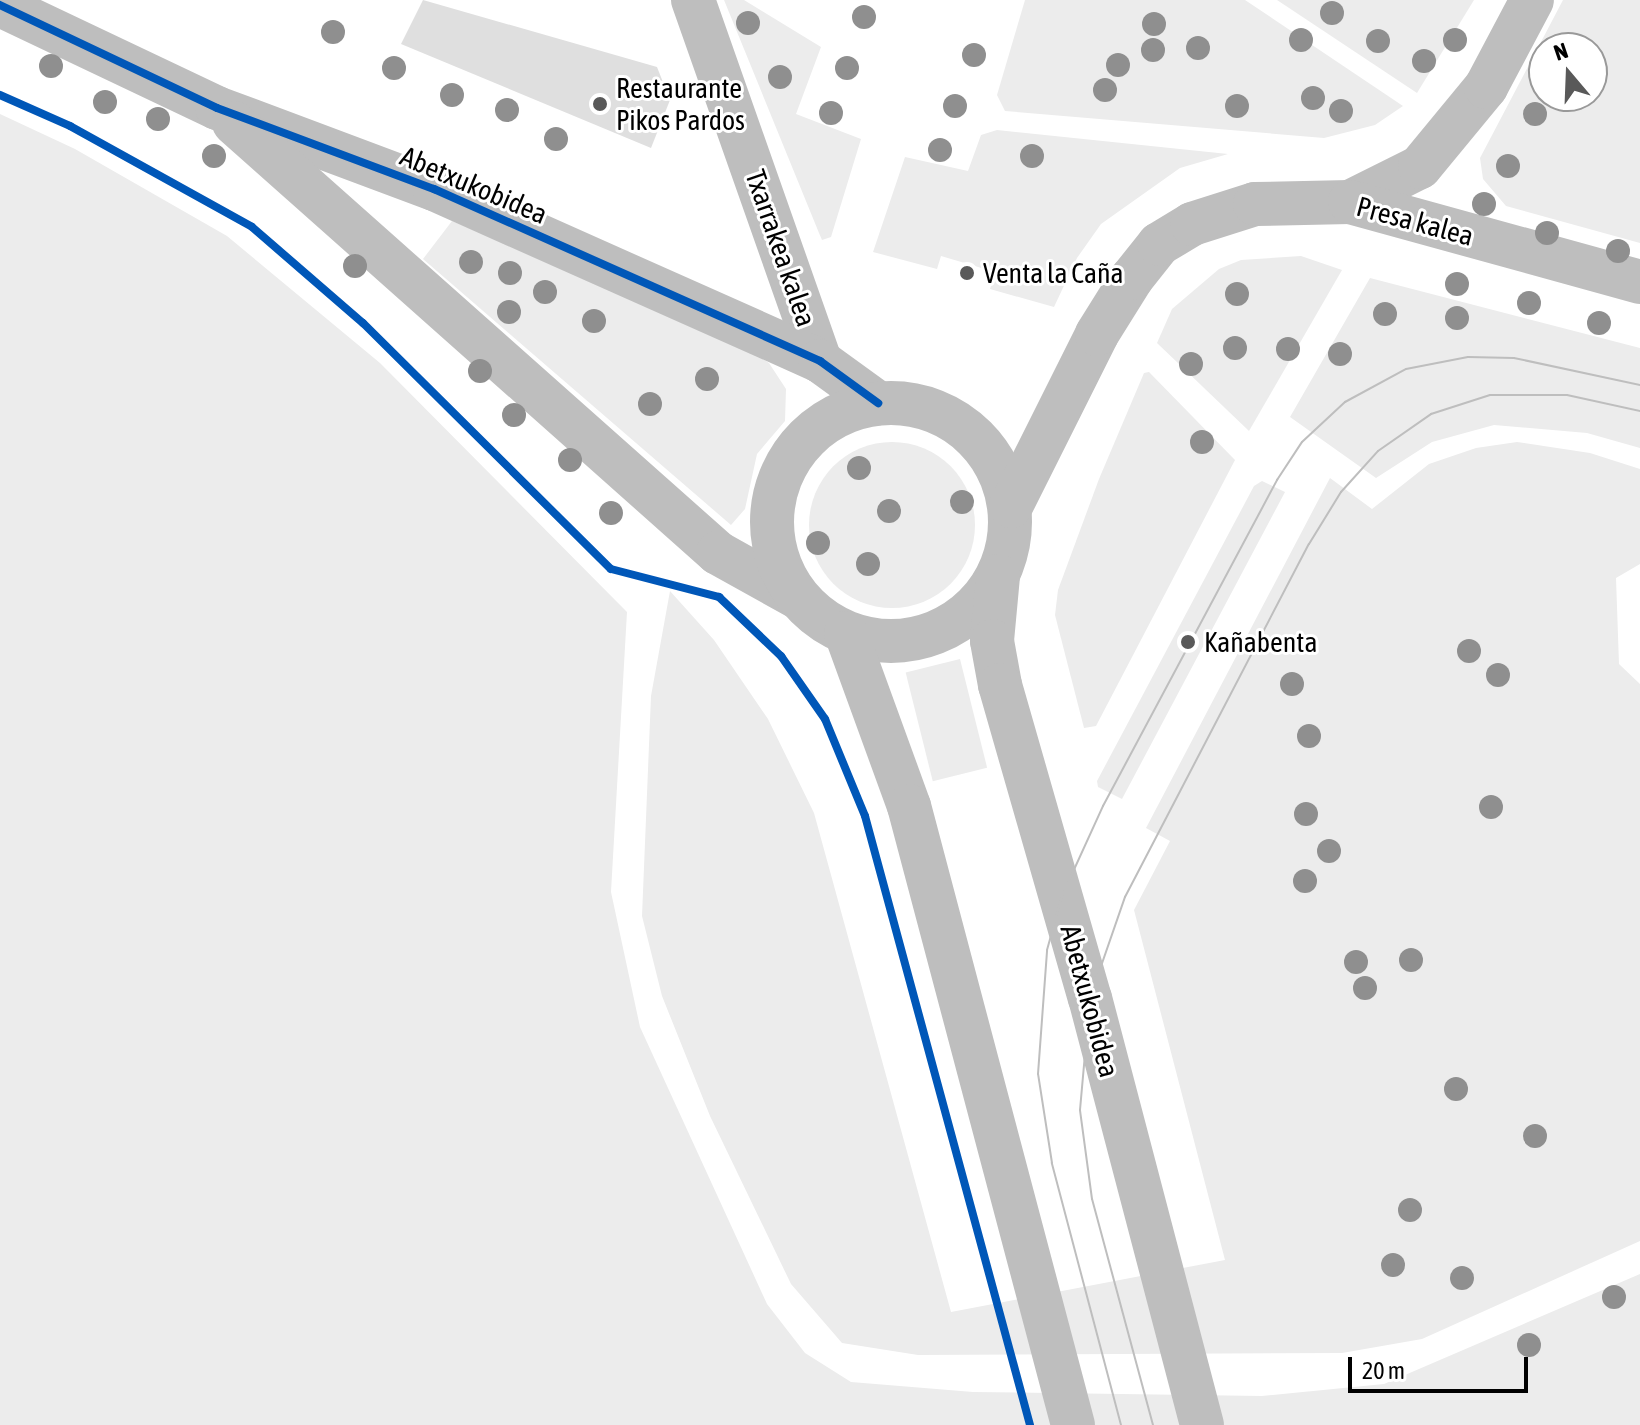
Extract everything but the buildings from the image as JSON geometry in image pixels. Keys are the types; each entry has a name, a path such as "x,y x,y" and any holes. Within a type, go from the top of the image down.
{"street":[{"name":"Txarrakea kalea","path":"693,0 820,361"},
{"path":"1350,202 1420,167 1486,87 1532,0"},
{"name":"Abetxukobidea","path":"0,5 217,108 434,189 820,361 878,403"},
{"name":"Abetxukobidea","path":"217,108 718,553 797,597"},
{"name":"Presa kalea","path":"1011,506 1097,334 1159,244 1192,224 1255,204 1350,202 1640,282"},
{"path":"878,403 932,408 957,421 979,439 998,466 1011,506 1008,548 998,576 979,604 936,633 878,641 846,633 797,597 774,547 771,523 781,475 793,454 825,422 878,403"},
{"name":"Abetxukobidea","path":"998,576 992,641 1000,685 1074,940 1136,1185 1202,1425"},
{"path":"846,633 909,806 1073,1425"}],"shaded area":[{"path":"724,0 744,0 821,47 796,114 861,139 831,237 822,240"},
{"path":"1025,0 1245,0 1403,106 1375,125 1324,138 1005,111 997,95"},
{"path":"1277,0 1474,0 1417,93"},
{"path":"1563,0 1640,0 1640,243 1506,206 1483,179 1480,158 1528,67 1528,112 1608,112 1608,32 1546,32"},
{"path":"0,114 75,149 227,236 380,363 627,612 611,892 640,1027 767,1304 805,1353 851,1382 973,1392 1262,1396 1384,1384 1640,1274 1640,1425 0,1425"},
{"path":"997,130 1228,154 1180,168 1101,224 1077,258 1054,307 990,289 995,272 941,256 937,269 873,252 905,157 968,171 981,135"},
{"path":"452,221 729,336 769,363 786,389 785,421 757,454 745,509 731,525 423,259"},
{"path":"1301,256 1342,270 1249,431 1157,343 1172,309 1219,269 1241,260"},
{"path":"1370,278 1640,348 1640,448 1587,433 1494,425 1432,442 1376,478 1290,417"},
{"path":"1149,372 1235,460 1096,726 1084,728 1055,615 1058,590 1099,479 1144,373"},
{"path":"892,442 924,448 951,466 969,493 975,525 969,557 951,584 924,602 892,608 860,602 833,584 815,557 809,525 815,493 833,466 860,448"},
{"path":"1517,442 1590,453 1640,469 1640,564 1616,578 1619,664 1640,684 1640,1241 1422,1339 1342,1353 918,1355 842,1343 791,1284 710,1116 662,996 642,916 651,696 670,591 714,640 768,719 814,813 951,1312 1225,1260 1134,910 1170,841 1146,828 1330,478 1372,509 1429,464 1476,448"},
{"path":"1262,481 1285,492 1122,799 1098,787 1097,781 1254,486"},
{"path":"960,659 987,768 933,781 906,673"}],"tram line":[{"path":"1121,1425 1052,1163 1038,1074 1047,950 1062,896 1103,806 1277,480 1302,442 1345,402 1406,369 1468,357 1514,358 1640,385"},
{"path":"1153,1425 1092,1199 1080,1110 1090,998 1125,897 1309,544 1341,492 1378,451 1431,414 1490,395 1567,395 1640,411"}],"cycle path":[{"path":"0,5 217,108 434,189 820,361 878,403"},
{"path":"0,95 70,126 252,227 363,323 611,569 719,597 781,656 825,719 865,816 1030,1425"}],"place":[{"name":"Restaurante Pikos Pardos","path":"600,104"},
{"name":"Venta la Caña","path":"967,273"},
{"name":"Kañabenta","path":"1188,642"}]}
